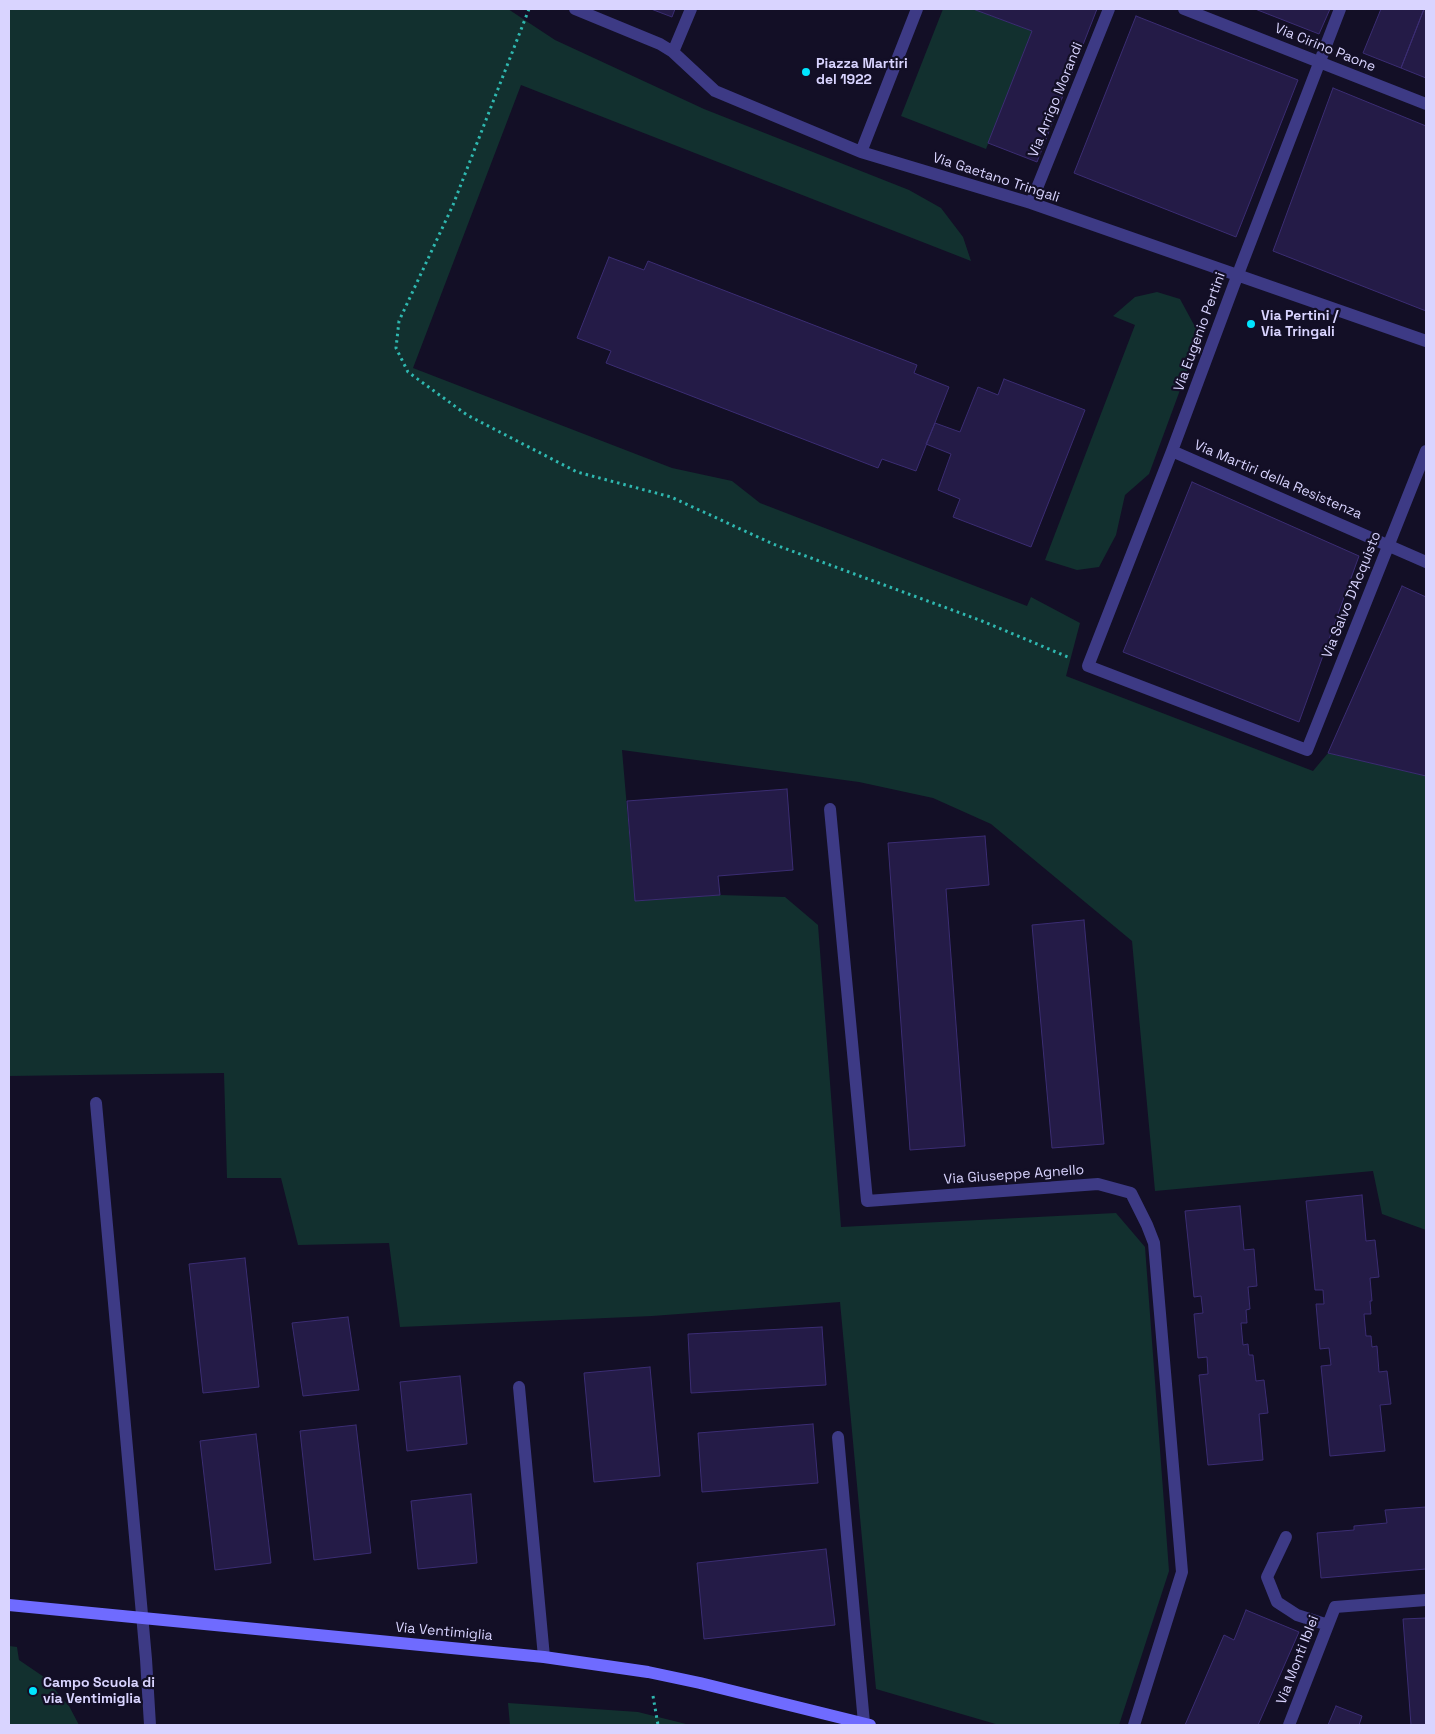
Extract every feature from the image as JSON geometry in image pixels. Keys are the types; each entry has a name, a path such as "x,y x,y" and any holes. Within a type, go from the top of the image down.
{"main road":[{"name":"Via Ventimiglia","path":"9,1605 544,1657 657,1674 867,1724"}],"street":[{"name":"Via Gaetano Tringali","path":"575,9 660,44 673,52 715,91 861,152 1031,204 1238,274 1426,341"},
{"path":"673,52 691,9"},
{"path":"861,152 917,9"},
{"name":"Via Arrigo Morandi","path":"1031,204 1109,9"},
{"name":"Via Cirino Paone","path":"1184,9 1426,104"},
{"name":"Via Eugenio Pertini","path":"1088,666 1340,9"},
{"name":"Via Martiri della Resistenza","path":"1172,451 1426,562"},
{"name":"Via Salvo D'Acquisto","path":"1088,666 1307,750 1426,451"},
{"name":"Via Giuseppe Agnello","path":"830,809 868,1202 1098,1184 1130,1193 1147,1225 1154,1244 1182,1572 1134,1725"},
{"path":"96,1103 150,1725"},
{"path":"519,1387 544,1657"},
{"path":"838,1437 867,1724"},
{"path":"1286,1537 1267,1577 1277,1602 1297,1615 1328,1625"},
{"name":"Via Monti Iblei","path":"1289,1725 1335,1607 1426,1600"}],"path":[{"path":"529,9 453,205 399,321 396,348 408,372 467,415 577,472 671,497 773,544 982,621 1088,666"}],"green space":[{"path":"9,9 508,9 555,40 704,109 909,190 941,208 963,237 971,261 521,85 413,368 672,468 732,481 760,503 1027,606 1031,597 1080,623 1066,676 1313,771 1328,753 1426,776 1426,1230 1382,1214 1373,1171 1155,1191 1132,941 991,824 933,798 859,782 622,750 635,901 720,895 785,897 818,925 841,1227 1116,1213 1145,1247 1169,1571 1119,1725 999,1725 876,1689 840,1302 652,1316 400,1327 389,1243 298,1245 281,1178 227,1178 224,1073 9,1076"},
{"path":"943,9 973,9 1032,31 986,149 901,116"},
{"path":"1157,292 1180,299 1200,336 1149,474 1125,495 1116,535 1099,567 1077,570 1045,560 1135,325 1113,316 1135,297"},
{"name":"Campo Scuola di via Ventimiglia","path":"9,1646 17,1647 19,1660 44,1677 69,1706 79,1725 9,1725"},
{"path":"508,1703 638,1712 690,1725 510,1725"}],"building":[{"path":"651,9 675,9 672,17"},
{"path":"973,9 1097,9 1037,162 988,143 1032,31"},
{"path":"1255,9 1330,9 1319,34"},
{"path":"1381,9 1424,9 1401,68 1363,53"},
{"path":"1424,9 1426,9 1426,78 1401,68"},
{"path":"1136,16 1298,80 1236,237 1074,173"},
{"path":"1333,88 1426,126 1426,311 1273,251"},
{"path":"609,257 644,270 648,261 917,365 914,373 949,387 916,471 882,459 878,468 606,363 611,351 577,338"},
{"path":"1004,379 1085,410 1031,547 953,517 960,499 938,490 951,454 926,444 935,423 960,432 978,387 998,395"},
{"path":"1192,482 1359,556 1299,722 1123,652"},
{"path":"1402,586 1426,597 1426,776 1328,753"},
{"path":"787,789 793,870 718,876 720,895 635,901 627,801"},
{"path":"985,836 989,885 946,889 965,1146 910,1150 888,843"},
{"path":"1084,920 1104,1144 1052,1148 1032,925"},
{"path":"1362,1195 1366,1241 1375,1240 1379,1277 1370,1278 1372,1301 1370,1301 1371,1314 1364,1314 1366,1336 1371,1336 1372,1347 1377,1346 1379,1372 1387,1371 1391,1404 1380,1405 1385,1451 1330,1456 1321,1366 1331,1365 1329,1348 1320,1349 1316,1304 1324,1304 1323,1290 1315,1290 1306,1201"},
{"path":"1240,1206 1244,1250 1254,1249 1257,1286 1248,1287 1250,1309 1246,1310 1247,1323 1241,1323 1243,1345 1248,1344 1249,1355 1253,1355 1256,1381 1264,1380 1268,1413 1259,1414 1263,1460 1208,1465 1199,1375 1208,1374 1207,1357 1198,1358 1194,1314 1203,1313 1201,1296 1194,1297 1185,1211"},
{"path":"245,1258 259,1387 203,1393 189,1264"},
{"path":"348,1317 359,1390 303,1396 292,1323"},
{"path":"822,1327 826,1385 691,1393 688,1334"},
{"path":"650,1367 660,1476 594,1482 584,1373"},
{"path":"460,1376 467,1444 407,1451 400,1382"},
{"path":"813,1424 818,1483 702,1492 698,1433"},
{"path":"356,1425 371,1553 314,1560 300,1431"},
{"path":"256,1434 271,1563 215,1570 200,1441"},
{"path":"471,1494 477,1563 418,1569 411,1501"},
{"path":"1426,1507 1426,1569 1321,1578 1317,1533 1354,1530 1354,1526 1387,1523 1385,1510"},
{"path":"826,1549 835,1625 704,1639 697,1563"},
{"path":"1246,1610 1299,1632 1258,1725 1185,1725 1224,1635 1234,1640"},
{"path":"1426,1618 1426,1725 1411,1725 1403,1619"},
{"path":"1336,1706 1362,1716 1359,1725 1328,1725"}],"place":[{"name":"Piazza Martiri del 1922","path":"806,72"},
{"name":"Via Pertini / Via Tringali","path":"1251,324"},
{"name":"Campo Scuola di via Ventimiglia","path":"33,1691"}]}
